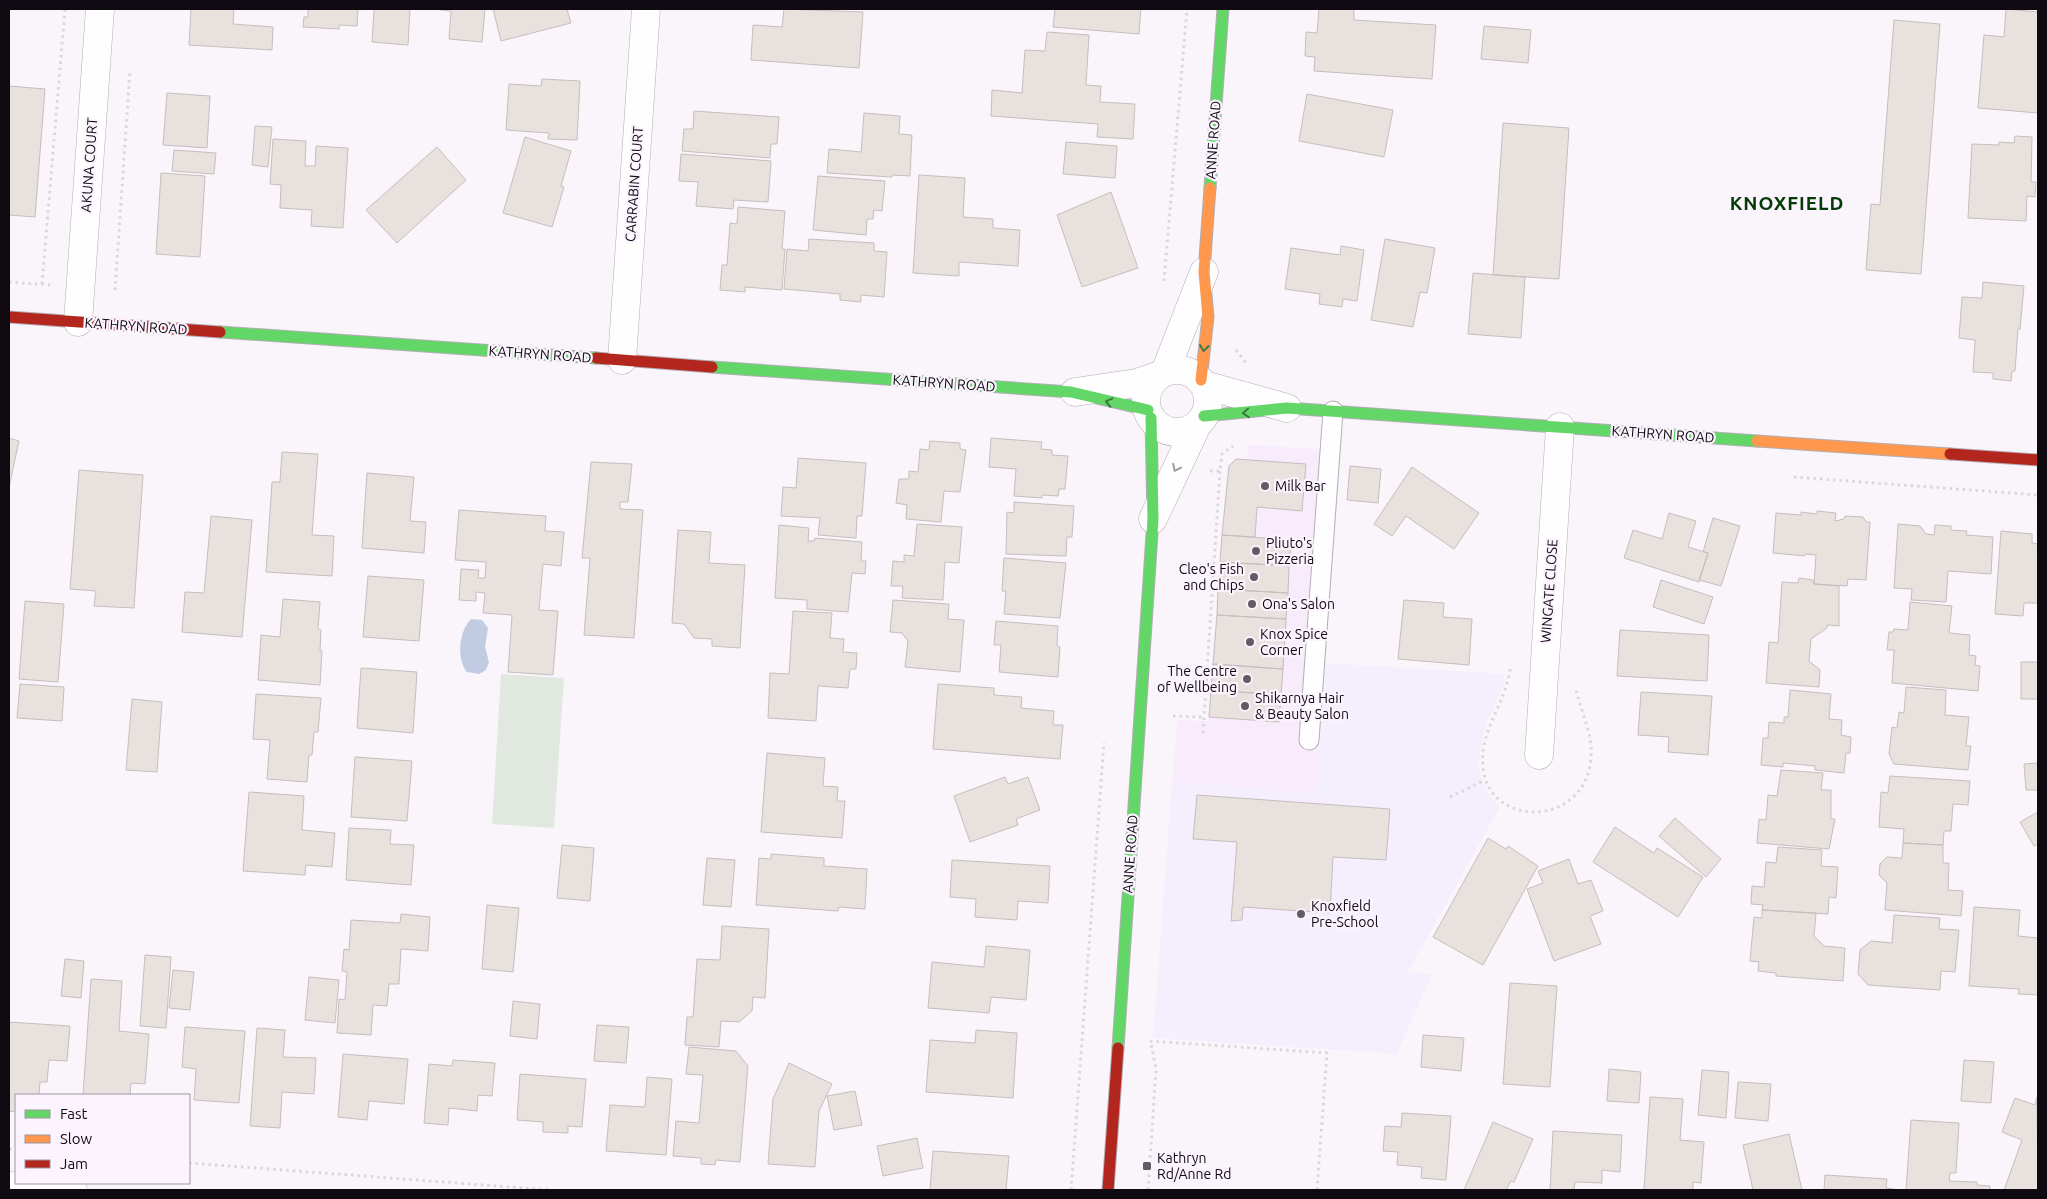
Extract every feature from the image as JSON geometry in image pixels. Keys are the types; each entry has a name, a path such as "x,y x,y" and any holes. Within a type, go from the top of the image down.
{"street":[{"name":"AKUNA COURT","path":"78,322 100,9"},
{"name":"CARRABIN COURT","path":"622,360 646,9"},
{"name":"ANNE ROAD","path":"1202,382 1208,317 1204,272 1223,9"},
{"name":"ANNE ROAD","path":"1162,374 1204,272"},
{"name":"KATHRYN ROAD","path":"9,317 1071,392 1149,414"},
{"path":"1184,370 1202,382 1208,401 1201,420 1188,430 1173,431 1159,426 1149,414 1148,390 1162,374 1184,370"},
{"name":"KATHRYN ROAD","path":"1071,392 1136,383 1162,374"},
{"name":"KATHRYN ROAD","path":"1202,382 1287,408"},
{"name":"KATHRYN ROAD","path":"1201,420 1287,408 2038,460"},
{"name":"ANNE ROAD","path":"1108,1190 1153,519 1149,414"},
{"name":"ANNE ROAD","path":"1153,519 1201,420"},
{"name":"WINGATE CLOSE","path":"1539,755 1560,427"},
{"path":"9,1186 73,1190"}],"lane":[{"path":"1309,740 1333,411"}],"path":[{"path":"42,284 65,9"},
{"path":"1164,282 1186,9"},
{"path":"115,290 130,67"},
{"path":"9,282 55,285"},
{"path":"1232,345 1248,365"},
{"path":"1203,733 1220,471 1222,454 1237,443"},
{"path":"1205,470 1220,471"},
{"path":"1788,477 2038,495"},
{"path":"1172,723 1173,715 1204,717"},
{"path":"1071,1190 1104,741"},
{"path":"1450,797 1485,780"},
{"path":"1148,1036 1156,1069 1148,1190"},
{"path":"1150,1041 1327,1053 1318,1190"},
{"path":"190,1163 551,1190"}],"shaded area":[{"path":"1249,445 1341,450 1316,794 1172,782 1177,720 1208,721 1227,468 1236,459 1248,460"},
{"name":"Knoxfield Pre-School","path":"1326,663 1505,674 1504,684 1485,727 1478,764 1485,790 1500,807 1408,972 1432,974 1397,1054 1153,1038 1172,782 1316,794"},
{"path":"501,674 564,678 554,828 492,824"}],"water":[{"path":"471,619 482,620 488,628 485,647 489,662 486,670 479,674 467,672 461,659 460,645 462,637"}],"building":[{"path":"191,9 234,9 233,24 273,27 272,50 189,45"},
{"path":"308,9 358,9 357,26 339,25 339,29 303,27 304,17 308,17"},
{"path":"374,9 410,9 408,45 372,42"},
{"path":"432,9 485,9 482,42 449,39 451,11"},
{"path":"493,9 567,9 571,23 501,41"},
{"path":"784,9 863,12 859,68 751,60 753,25 782,27"},
{"path":"1055,9 1141,9 1139,34 1053,27"},
{"path":"1319,9 1354,9 1354,20 1436,25 1432,79 1314,71 1315,57 1305,56 1306,32 1317,33"},
{"path":"2006,9 2038,12 2038,113 1978,108 1984,35 2004,37"},
{"path":"1894,20 1940,24 1921,274 1866,270 1871,204 1880,205"},
{"path":"1484,26 1531,30 1528,63 1481,59"},
{"path":"1047,32 1089,35 1086,85 1101,86 1100,102 1135,104 1133,139 1097,137 1098,124 991,116 992,90 1022,93 1025,50 1045,51"},
{"path":"542,79 580,81 577,140 548,139 549,133 506,130 509,84 541,86"},
{"path":"9,86 45,89 35,217 9,215"},
{"path":"167,93 210,96 207,148 163,145"},
{"path":"1307,94 1393,110 1384,157 1299,141"},
{"path":"694,111 779,117 777,144 771,144 770,158 682,151 684,129 693,129"},
{"path":"864,113 900,116 899,134 912,135 910,176 892,175 892,177 827,173 829,149 861,152"},
{"path":"1503,123 1569,128 1559,279 1493,275"},
{"path":"255,126 272,127 268,167 252,165"},
{"path":"2015,136 2032,137 2031,182 2036,182 2035,197 2027,196 2026,221 1968,218 1972,144 1999,145 1999,142 2014,143"},
{"path":"525,137 571,151 561,186 564,187 552,227 503,213"},
{"path":"273,139 306,141 305,166 315,166 316,146 348,148 343,228 311,226 312,210 280,208 281,185 270,184"},
{"path":"1066,142 1117,146 1115,178 1063,174"},
{"path":"437,147 466,180 397,243 366,210"},
{"path":"174,150 216,153 214,174 172,171"},
{"path":"681,154 771,161 768,202 734,200 733,209 696,206 698,182 679,181"},
{"path":"161,173 205,176 200,257 156,254"},
{"path":"919,175 965,178 963,217 993,219 993,228 1020,230 1018,266 959,262 959,276 913,273"},
{"path":"818,176 885,181 882,211 874,210 873,219 867,219 866,235 813,230"},
{"path":"1111,192 1138,268 1082,287 1057,215"},
{"path":"738,207 785,211 782,249 785,249 782,290 745,287 745,292 720,290 722,265 727,265 730,223 737,224"},
{"path":"809,239 874,243 874,251 887,252 884,297 861,295 861,302 840,300 840,294 784,289 787,249 808,251"},
{"path":"1385,239 1435,248 1427,293 1420,292 1413,327 1371,320"},
{"path":"1341,246 1364,250 1357,301 1343,299 1342,307 1319,304 1320,294 1285,289 1291,248 1340,255"},
{"path":"1473,273 1525,277 1521,338 1468,334"},
{"path":"1983,282 2024,286 2015,371 2012,371 2011,381 1993,379 1993,373 1973,372 1975,340 1959,338 1962,297 1982,298"},
{"path":"9,438 19,441 9,487"},
{"path":"991,438 1042,442 1041,449 1052,450 1052,455 1068,456 1065,489 1059,489 1058,496 1042,495 1042,498 1014,496 1016,469 989,467"},
{"path":"930,441 960,443 960,449 966,450 960,492 944,491 941,522 906,519 907,505 896,503 899,479 909,479 909,471 918,472 920,449 929,450"},
{"path":"282,452 318,454 312,535 334,536 332,576 266,572 272,482 280,482"},
{"path":"798,458 866,463 862,516 857,516 856,538 818,535 820,518 781,516 783,487 796,488"},
{"name":"Milk Bar","path":"1236,459 1306,464 1302,511 1257,507 1255,537 1222,535 1229,466"},
{"path":"591,462 632,464 628,502 620,502 620,509 643,510 634,638 584,635 590,558 582,558"},
{"path":"1350,466 1381,469 1378,503 1347,500"},
{"path":"1412,467 1479,513 1454,549 1406,516 1392,536 1374,524"},
{"path":"79,470 143,475 134,608 94,606 96,591 70,589"},
{"path":"367,473 414,477 410,521 426,522 424,553 362,548"},
{"path":"1014,502 1074,506 1072,537 1067,537 1066,556 1006,554 1007,512 1014,513"},
{"path":"459,510 546,516 545,531 564,532 561,566 543,564 539,610 558,611 553,675 508,672 512,615 483,613 485,593 476,592 476,601 459,600 461,569 479,570 478,578 485,578 486,562 455,560"},
{"path":"1817,511 1836,513 1835,521 1844,519 1845,516 1863,517 1866,522 1870,522 1866,580 1848,579 1847,586 1814,584 1816,555 1805,554 1805,556 1773,553 1776,513 1801,515 1801,512 1817,514"},
{"path":"1669,513 1696,521 1688,547 1708,553 1699,582 1624,558 1633,530 1662,539"},
{"path":"211,516 252,520 242,637 182,632 185,592 204,593"},
{"path":"1713,518 1740,526 1721,586 1699,580 1708,553 1703,552"},
{"path":"917,524 962,527 959,563 945,562 943,600 902,598 903,586 891,586 893,561 904,562 904,555 914,556"},
{"path":"1898,524 1920,526 1926,534 1934,535 1935,525 1951,526 1951,530 1967,531 1966,535 1993,537 1991,574 1948,571 1946,602 1911,600 1912,589 1894,588"},
{"path":"779,525 809,528 808,541 814,541 815,538 862,542 861,561 866,561 865,574 852,573 848,612 807,609 807,600 775,598"},
{"path":"678,530 711,532 709,563 745,565 740,648 712,646 712,639 694,638 684,624 672,623"},
{"path":"2001,531 2032,534 2032,543 2038,544 2038,603 2024,603 2023,616 1995,614"},
{"name":"Pliuto's Pizzeria","path":"1222,535 1291,540 1289,566 1220,562"},
{"path":"1004,558 1066,563 1060,618 1004,614 1006,591 1002,591"},
{"name":"Cleo's Fish and Chips","path":"1220,562 1289,566 1288,593 1218,589"},
{"path":"368,576 424,580 419,641 363,637"},
{"path":"1799,578 1813,580 1814,584 1839,586 1839,626 1827,625 1827,628 1811,639 1809,661 1820,670 1819,687 1766,683 1769,642 1778,643 1782,582 1798,583"},
{"path":"1661,580 1713,597 1704,624 1653,607"},
{"name":"Ona's Salon","path":"1218,589 1288,593 1286,619 1217,615"},
{"path":"283,599 320,602 318,629 321,630 320,651 322,651 320,685 258,680 261,635 280,637"},
{"path":"893,600 949,604 948,619 964,620 960,672 905,667 908,641 902,633 890,632"},
{"path":"1404,600 1444,603 1443,617 1472,619 1469,665 1398,659"},
{"path":"25,601 64,604 58,682 19,679"},
{"path":"1910,602 1952,606 1949,633 1970,635 1969,655 1976,656 1975,665 1980,666 1978,691 1892,683 1894,650 1887,650 1889,632 1893,632 1894,629 1908,630"},
{"path":"793,611 832,613 830,638 844,639 843,652 857,653 856,669 850,669 848,688 818,686 816,721 768,718 770,673 789,674"},
{"name":"Knox Spice Corner","path":"1217,615 1286,619 1283,669 1213,664"},
{"path":"996,621 1058,626 1057,646 1060,647 1058,677 999,672 1001,645 994,645"},
{"path":"1620,630 1709,635 1707,681 1617,676"},
{"path":"2021,662 2038,662 2038,699 2021,699"},
{"name":"The Centre of Wellbeing","path":"1213,664 1283,669 1281,695 1211,690"},
{"path":"361,668 417,672 413,733 357,728"},
{"path":"20,684 64,687 62,721 17,718"},
{"path":"938,684 994,688 994,695 1022,697 1021,708 1054,711 1053,725 1063,725 1060,759 933,749"},
{"path":"1906,687 1946,690 1945,715 1969,717 1966,746 1971,746 1968,770 1894,764 1889,754 1892,727 1897,728 1899,712 1904,713"},
{"name":"Shikarnya Hair & Beauty Salon","path":"1211,690 1281,695 1279,722 1209,717"},
{"path":"1790,690 1831,694 1829,719 1842,720 1841,735 1851,737 1850,753 1846,753 1844,773 1815,770 1815,766 1783,763 1783,767 1761,765 1763,738 1768,738 1769,722 1784,723 1784,717 1788,717"},
{"path":"1641,692 1712,696 1708,755 1668,752 1669,737 1638,735"},
{"path":"256,694 321,698 318,732 314,732 312,755 309,755 307,782 267,779 270,740 253,739"},
{"path":"132,699 162,702 157,772 126,770"},
{"path":"767,753 825,758 823,786 838,787 837,801 845,801 842,838 761,832"},
{"path":"355,757 412,761 407,821 351,817"},
{"path":"2038,763 2038,790 2026,790 2024,764"},
{"path":"1781,770 1823,773 1821,790 1831,790 1831,819 1835,819 1829,849 1757,843 1759,819 1766,820 1768,795 1777,796"},
{"path":"1890,776 1970,781 1968,805 1953,804 1951,831 1944,831 1943,845 1903,843 1904,829 1879,827 1881,792 1888,793"},
{"path":"1005,777 1008,784 1028,777 1040,810 1016,819 1018,825 970,842 954,796"},
{"path":"249,792 304,796 302,830 335,833 332,867 306,865 305,875 243,871"},
{"path":"1197,795 1390,809 1386,860 1333,857 1330,913 1243,907 1242,920 1231,921 1237,842 1193,839"},
{"path":"2038,812 2038,844 2034,846 2020,822"},
{"path":"1675,818 1721,859 1706,877 1659,836"},
{"path":"1615,827 1654,853 1657,848 1703,877 1678,917 1593,862"},
{"path":"349,828 391,830 390,844 414,845 411,885 346,880"},
{"path":"1488,838 1506,849 1508,846 1538,866 1483,965 1433,937"},
{"path":"1903,843 1943,845 1943,863 1949,863 1948,890 1963,891 1961,916 1885,910 1887,883 1879,875 1880,864 1887,857 1902,858"},
{"path":"562,845 594,848 590,901 557,898"},
{"path":"1778,847 1822,850 1821,866 1838,867 1836,898 1829,897 1828,914 1762,910 1763,905 1751,904 1752,886 1764,887 1766,862 1776,863"},
{"path":"771,854 824,858 824,866 867,869 865,909 839,907 838,911 756,905 759,858 771,859"},
{"path":"707,858 735,860 731,907 703,905"},
{"path":"1569,859 1578,884 1591,880 1603,911 1590,916 1601,944 1554,961 1527,889 1543,883 1538,871"},
{"path":"952,860 1050,866 1048,903 1018,901 1017,920 975,917 976,899 950,897"},
{"path":"487,905 519,908 513,972 482,969"},
{"path":"1974,907 2020,910 2018,936 2038,938 2038,995 2018,994 2019,989 1969,986"},
{"path":"1762,910 1816,913 1814,936 1824,946 1845,948 1843,981 1776,976 1776,973 1758,971 1759,962 1750,961 1754,917 1762,918"},
{"path":"401,914 430,917 428,951 401,949 399,984 389,984 387,1006 373,1005 371,1035 337,1033 339,999 345,1000 347,972 342,971 344,949 349,950 351,920 400,923"},
{"path":"1894,915 1940,918 1939,929 1959,930 1955,972 1941,971 1940,990 1868,985 1858,974 1860,950 1871,941 1892,943"},
{"path":"722,926 769,929 765,998 753,997 752,1011 739,1022 721,1021 719,1047 685,1045 687,1017 693,1017 697,959 720,960"},
{"path":"986,946 1030,950 1026,1000 991,997 989,1013 928,1008 932,962 984,967"},
{"path":"145,955 171,957 166,1028 140,1026"},
{"path":"65,959 84,961 81,998 61,996"},
{"path":"173,970 194,972 190,1010 169,1008"},
{"path":"309,977 339,980 335,1023 305,1020"},
{"path":"91,979 122,981 119,1031 149,1034 145,1084 131,1083 130,1094 83,1094"},
{"path":"1510,983 1557,986 1550,1087 1503,1084"},
{"path":"513,1001 540,1004 537,1039 510,1036"},
{"path":"9,1022 70,1026 67,1061 49,1060 47,1082 40,1082 39,1094 15,1094 15,1112 9,1111"},
{"path":"597,1025 629,1027 626,1063 594,1061"},
{"path":"185,1027 245,1031 239,1103 194,1100 196,1069 182,1067"},
{"path":"257,1028 285,1030 283,1057 316,1058 314,1094 282,1092 280,1128 250,1126"},
{"path":"976,1030 1017,1033 1013,1098 926,1092 930,1040 975,1043"},
{"path":"1423,1035 1464,1038 1461,1071 1421,1067"},
{"path":"689,1047 736,1051 748,1066 740,1162 716,1160 715,1165 701,1164 701,1158 673,1156 676,1121 699,1123 703,1075 686,1074"},
{"path":"343,1054 408,1059 404,1104 369,1101 367,1120 338,1117"},
{"path":"453,1060 495,1063 492,1096 478,1095 477,1111 449,1108 448,1125 424,1123 429,1064 452,1066"},
{"path":"1964,1060 1994,1062 1991,1103 1961,1101"},
{"path":"789,1063 832,1084 819,1111 815,1167 768,1164 773,1099"},
{"path":"1609,1069 1641,1072 1639,1103 1607,1101"},
{"path":"1702,1070 1729,1072 1726,1118 1698,1115"},
{"path":"520,1074 586,1079 582,1127 568,1126 568,1133 543,1132 543,1122 517,1120"},
{"path":"647,1077 672,1079 666,1155 606,1151 610,1105 645,1107"},
{"path":"1738,1082 1771,1084 1768,1121 1735,1118"},
{"path":"855,1091 862,1125 834,1130 827,1096"},
{"path":"1650,1097 1683,1099 1680,1140 1704,1142 1701,1183 1693,1182 1693,1190 1644,1190"},
{"path":"2037,1097 2038,1190 2004,1190 2022,1140 2002,1132 2015,1098 2035,1105"},
{"path":"1402,1113 1451,1116 1446,1180 1421,1178 1422,1167 1397,1165 1398,1152 1383,1151 1385,1126 1401,1127"},
{"path":"1911,1120 1959,1123 1956,1173 1950,1173 1949,1181 1977,1182 1977,1185 1990,1186 1990,1190 1906,1190"},
{"path":"1493,1122 1533,1139 1514,1182 1511,1181 1506,1190 1464,1190"},
{"path":"1553,1131 1622,1135 1620,1172 1602,1170 1602,1183 1575,1182 1574,1190 1550,1190"},
{"path":"1789,1134 1802,1190 1753,1190 1743,1145"},
{"path":"917,1138 923,1168 883,1176 877,1146"},
{"path":"933,1151 1009,1156 1006,1190 930,1190"},
{"path":"1825,1175 1887,1179 1886,1188 1899,1190 1824,1190"}],"traffic: fast":[{"path":"1210,188 1223,9"},
{"path":"220,332 596,358"},
{"path":"712,367 1071,392 1148,410"},
{"path":"1204,416 1287,408 1757,441"},
{"path":"1118,1048 1153,519 1151,418"}],"traffic: slow":[{"path":"1201,380 1208,317 1204,272 1210,188"},
{"path":"1757,441 1950,454"}],"traffic: jam":[{"path":"9,317 220,332"},
{"path":"596,358 712,367"},
{"path":"1950,454 2038,460"},
{"path":"1108,1190 1118,1048"}],"place":[{"name":"Milk Bar","path":"1265,486"},
{"name":"Pliuto's Pizzeria","path":"1256,551"},
{"name":"Cleo's Fish and Chips","path":"1254,577"},
{"name":"Ona's Salon","path":"1252,604"},
{"name":"Knox Spice Corner","path":"1250,642"},
{"name":"The Centre of Wellbeing","path":"1247,679"},
{"name":"Shikarnya Hair & Beauty Salon","path":"1245,706"},
{"name":"Knoxfield Pre-School","path":"1301,914"},
{"name":"Kathryn Rd/Anne Rd","path":"1147,1166"}],"district":[{"name":"KNOXFIELD","path":"1787,203"}]}
